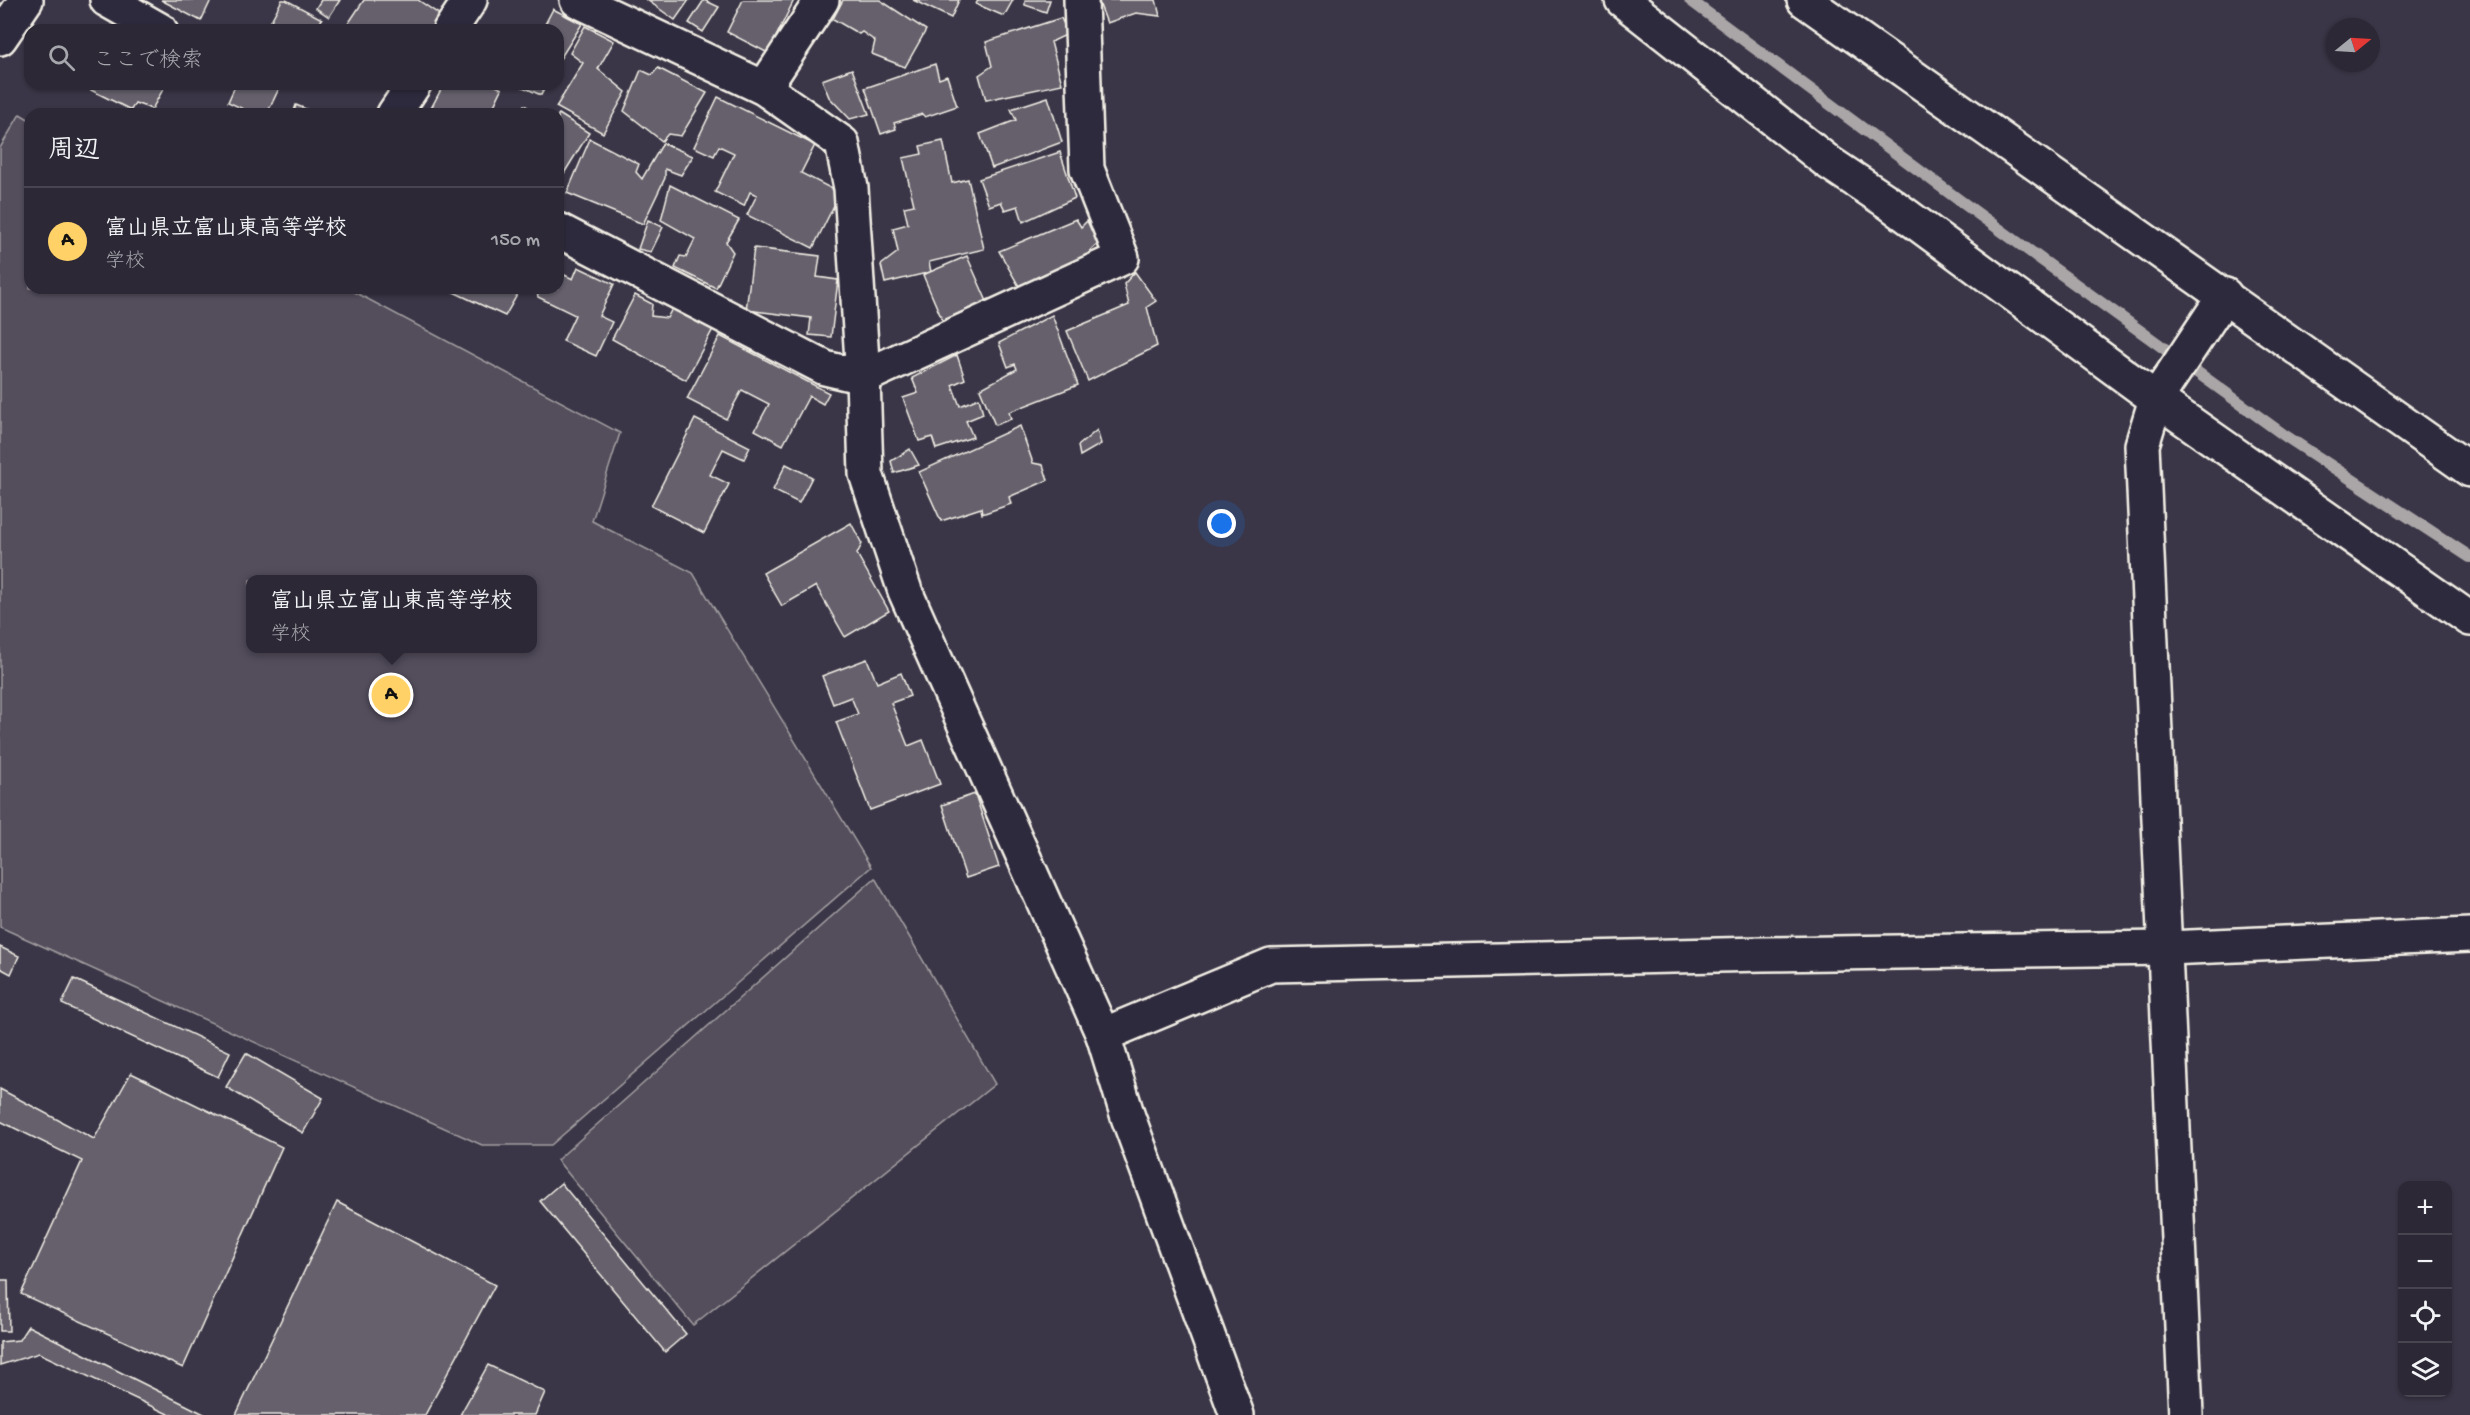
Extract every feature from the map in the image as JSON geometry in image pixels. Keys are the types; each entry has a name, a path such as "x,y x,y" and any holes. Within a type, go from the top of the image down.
{"main road":[{"path":"0,38 26,0"},
{"path":"107,0 149,24"},
{"path":"454,24 470,0"},
{"path":"577,0 764,88 842,143 851,188 863,377 866,474 905,591 1103,1035 1128,1117 1237,1415"},
{"path":"764,88 822,0"},
{"path":"564,233 825,368 863,377 1122,258 1087,169 1082,0"},
{"path":"1622,0 1828,162 1888,202 2156,399 2470,618"},
{"path":"1804,0 2470,470"},
{"path":"398,108 410,90"},
{"path":"2186,1415 2167,948 2142,446 2156,399 2225,295"},
{"path":"1103,1035 1271,965 2167,948 2470,935"}],"shaded area":[{"path":"20,114 24,116 24,294 358,294 620,433 592,521 693,573 871,867 551,1145 482,1145 0,927 0,148"},
{"path":"875,878 995,1084 693,1325 557,1160"}],"building":[{"path":"161,0 211,0 201,21"},
{"path":"282,0 322,19 319,24 269,24"},
{"path":"321,0 340,0 329,17 316,8"},
{"path":"364,0 418,0 440,15 433,24 348,24"},
{"path":"647,0 689,0 675,20"},
{"path":"704,0 719,7 703,32 689,23"},
{"path":"743,0 794,0 768,53 727,32"},
{"path":"843,0 880,0 926,30 905,67 872,54 875,41 862,32 859,34 833,19"},
{"path":"913,0 959,0 951,18"},
{"path":"978,0 1013,0 1004,16 976,4"},
{"path":"1025,0 1050,0 1046,12 1025,5"},
{"path":"1098,0 1156,0 1160,16 1136,13 1107,23"},
{"path":"553,9 582,24 564,52 564,24 545,24"},
{"path":"1061,18 1068,34 1051,42 1062,84 986,100 979,75 992,66 986,42"},
{"path":"585,26 614,41 598,69 626,92 603,133 564,111 564,108 556,107 583,63 570,53"},
{"path":"935,64 939,79 947,76 957,106 925,117 922,114 894,123 896,129 881,134 865,88"},
{"path":"658,68 707,93 681,136 668,134 662,141 624,111 641,70 652,75"},
{"path":"852,69 869,114 850,119 829,97 822,80"},
{"path":"91,90 163,90 153,108 135,103 132,108 127,108"},
{"path":"233,90 278,90 270,108 241,108 228,102"},
{"path":"441,90 502,90 493,108 431,108"},
{"path":"530,90 544,90 541,95"},
{"path":"718,97 815,145 801,173 840,193 813,248 747,215 757,195 750,192 744,206 715,192 734,153 719,146 714,156 694,147"},
{"path":"1048,97 1062,142 992,168 980,134 1016,120 1011,109"},
{"path":"564,117 589,133 564,173"},
{"path":"590,139 639,164 636,172 642,179 663,143 693,156 681,175 665,169 665,178 643,224 567,193"},
{"path":"943,141 952,183 968,179 984,249 929,262 931,272 885,283 881,265 898,252 893,228 908,224 904,207 914,205 903,158 922,154 920,146"},
{"path":"1060,152 1075,198 1023,222 1018,206 1005,210 1001,202 989,206 979,179"},
{"path":"670,185 739,220 726,242 733,252 716,288 675,268 680,256 686,257 695,239 661,220"},
{"path":"1076,219 1081,227 1087,221 1098,244 1090,251 1091,259 1020,288 999,251"},
{"path":"648,220 663,227 651,252 638,249"},
{"path":"754,248 820,256 817,277 838,280 831,337 809,335 811,318 746,310"},
{"path":"967,256 989,306 944,324 923,275"},
{"path":"578,267 614,284 599,316 612,322 596,356 563,341 575,315 538,297 537,294 564,294 564,275 573,279"},
{"path":"1135,272 1156,301 1147,307 1157,346 1088,381 1067,331 1129,305 1124,284"},
{"path":"458,294 518,294 505,316"},
{"path":"635,295 652,304 651,316 667,318 673,307 713,329 686,380 612,339"},
{"path":"1052,315 1078,385 1009,412 1011,419 995,425 980,389 1017,369 1015,364 1008,367 999,343"},
{"path":"720,336 829,393 823,404 809,396 783,445 755,430 769,404 742,390 726,419 687,399"},
{"path":"957,355 965,379 952,385 960,406 979,398 983,414 966,421 973,437 936,449 932,437 919,441 903,398 918,393 912,378"},
{"path":"695,419 750,447 744,459 723,449 710,475 729,484 704,533 651,506"},
{"path":"1020,426 1033,463 1043,465 1048,480 1009,497 1011,504 982,514 981,508 941,521 919,472"},
{"path":"1097,430 1101,444 1080,456 1078,446"},
{"path":"910,449 919,465 894,473 891,461"},
{"path":"786,464 812,477 799,503 773,490"},
{"path":"851,523 862,544 857,554 889,611 845,637 816,586 782,606 763,573"},
{"path":"867,659 877,683 901,673 910,696 891,703 908,746 923,740 940,784 870,810 836,722 858,714 851,697 833,704 822,676"},
{"path":"975,794 999,867 966,878 942,805"},
{"path":"0,947 19,956 11,974 0,968"},
{"path":"74,979 230,1052 218,1077 62,1004"},
{"path":"246,1053 323,1098 303,1133 226,1087"},
{"path":"131,1073 282,1147 183,1368 21,1294 82,1161 0,1121 0,1089 94,1139"},
{"path":"561,1183 686,1334 665,1352 540,1201"},
{"path":"337,1202 495,1285 425,1415 236,1415"},
{"path":"0,1280 8,1280 9,1331 0,1331"},
{"path":"28,1326 206,1415 170,1415 39,1353 0,1365 0,1342 19,1340"},
{"path":"488,1365 545,1392 535,1415 460,1415"}],"waterway":[{"path":"1690,0 1959,200 2284,435 2470,557"}],"place":[{"name":"富山県立富山東高等学校","path":"391,695"}]}
